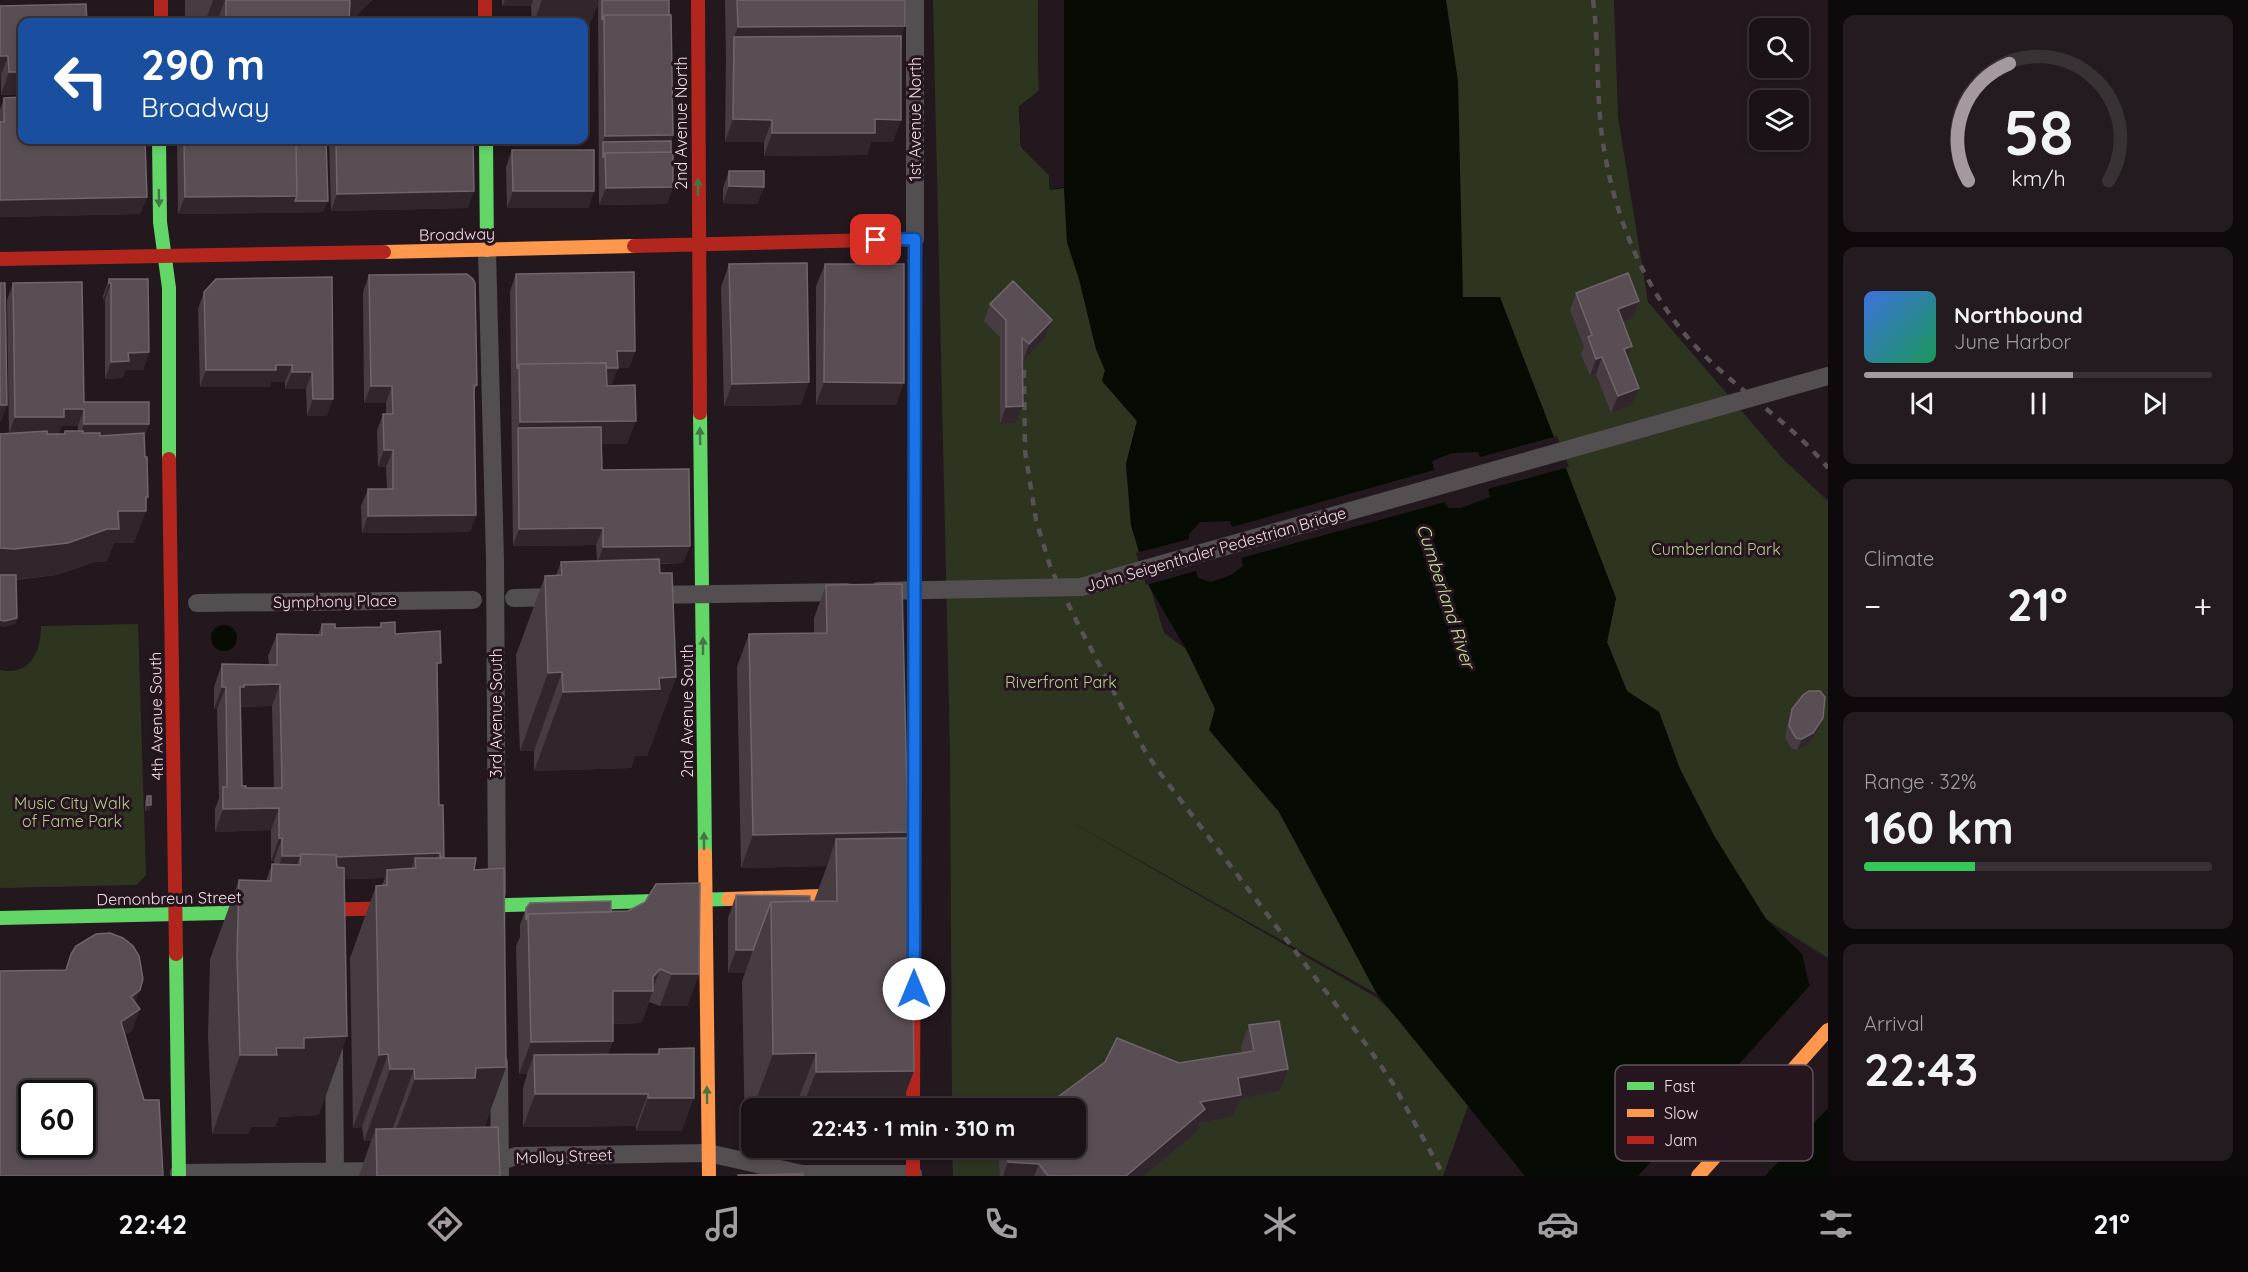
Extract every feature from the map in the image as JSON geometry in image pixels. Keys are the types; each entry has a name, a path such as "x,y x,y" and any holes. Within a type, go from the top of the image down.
{"street":[{"path":"161,0 161,18"},
{"path":"485,0 485,18"},
{"name":"2nd Avenue North","path":"698,0 698,245"},
{"name":"1st Avenue North","path":"915,0 915,239"},
{"name":"4th Avenue South","path":"159,144 160,222 169,288 179,1175"},
{"path":"486,144 487,250"},
{"path":"913,1098 915,239"},
{"name":"Broadway","path":"0,259 915,239"},
{"name":"2nd Avenue South","path":"698,245 709,1176"},
{"name":"3rd Avenue South","path":"487,250 495,560 497,913"},
{"name":"John Seigenthaler Pedestrian Bridge","path":"628,596 1080,587 1828,376"},
{"path":"514,598 582,597"},
{"name":"Symphony Place","path":"197,603 473,600"},
{"path":"896,894 915,893"},
{"path":"459,906 497,913 705,899 865,895"},
{"path":"300,910 334,917 413,907"},
{"name":"Demonbreun Street","path":"0,918 278,911"},
{"path":"1797,1065 1828,1030"},
{"path":"334,1031 335,1174"},
{"path":"499,1040 500,1168"},
{"name":"Molloy Street","path":"472,1167 500,1168 516,1156 708,1153 802,1174 913,1175"},
{"path":"913,1158 913,1175"},
{"path":"1698,1176 1711,1161"},
{"path":"179,1175 335,1174 403,1170"}],"green space":[{"name":"Riverfront Park","path":"933,0 1038,0 1039,91 1019,107 1021,147 1064,187 1067,242 1079,279 1096,349 1105,371 1102,381 1137,421 1126,464 1131,524 1164,633 1186,649 1306,859 1377,994 1052,811 1376,997 1473,1092 1443,1176 953,1176 952,1158 1086,1158 1086,1098 952,1098 950,752"},
{"name":"Cumberland Park","path":"1431,0 1614,0 1618,117 1648,302 1783,459 1828,501 1828,958 1766,919 1714,835 1680,769 1659,712 1627,691 1607,642 1616,598 1463,298"},
{"path":"588,33 590,33 588,85"},
{"name":"Music City Walk of Fame Park","path":"138,624 146,875 137,885 0,888 0,670 19,669 32,660 39,645 41,626"}],"water":[{"name":"Cumberland River","path":"1038,0 1446,0 1458,81 1463,297 1500,297 1616,598 1607,642 1627,691 1659,712 1680,769 1714,836 1766,919 1802,954 1809,984 1828,1010 1828,1176 1525,1176 1377,994 1279,812 1209,730 1215,709 1186,649 1149,586 1131,525 1126,464 1137,421 1102,381 1105,370 1096,349 1079,279 1067,242 1064,188 1050,190 1049,175 1021,147 1019,107 1039,91"},
{"path":"224,625 233,629 237,638 233,647 224,651 215,647 211,638 215,629"}],"pier":[{"path":"1038,0 1064,0 1064,187 1050,190 1049,175 1021,147 1019,107 1039,91"},
{"path":"1557,436 1569,467 1488,489 1490,497 1461,508 1448,508 1445,502 1241,558 1243,566 1231,575 1211,582 1198,578 1196,571 1146,585 1136,553 1189,539 1189,534 1200,522 1230,521 1232,527 1434,470 1432,461 1452,453 1478,452 1480,457"},
{"path":"1812,983 1828,1005 1828,1108 1813,1124 1813,1065 1738,1065"},
{"path":"1652,1161 1779,1161 1765,1176 1638,1176"}],"building":[{"path":"226,0 350,0 349,18 226,18"},
{"path":"602,0 669,0 669,15 604,15 602,20"},
{"path":"737,0 905,0 905,26 738,27"},
{"path":"86,4 87,18 18,18 18,72 9,72 8,56 0,56 0,6"},
{"path":"604,15 671,15 673,135 605,136"},
{"path":"901,36 901,120 875,119 875,133 772,133 772,120 733,119 734,37"},
{"path":"18,97 18,144 145,144 147,197 0,200 0,122 4,122 4,98"},
{"path":"671,141 671,152 605,153 603,158 603,142"},
{"path":"184,144 296,144 297,196 185,197"},
{"path":"296,144 326,144 328,201 295,201 297,196"},
{"path":"336,144 473,144 474,191 337,194"},
{"path":"512,150 594,150 594,191 513,191"},
{"path":"673,152 673,187 606,188 605,153"},
{"path":"729,171 764,171 764,187 729,186"},
{"path":"807,263 809,382 732,384 729,264"},
{"path":"825,264 904,264 904,383 824,382"},
{"path":"634,272 635,351 617,351 618,368 607,368 606,363 519,364 517,369 516,274"},
{"path":"1628,273 1639,301 1618,309 1632,346 1624,349 1639,388 1618,396 1602,357 1596,359 1588,337 1592,335 1576,293"},
{"path":"467,274 475,283 476,515 368,516 368,489 393,489 393,450 384,450 383,414 393,414 392,386 371,386 369,275"},
{"path":"332,277 333,399 313,399 312,372 292,372 292,365 276,365 276,370 206,370 204,292 216,279"},
{"path":"109,279 148,279 149,352 128,353 129,361 111,362 111,283"},
{"path":"1013,281 1052,320 1029,344 1022,338 1023,406 1006,407 1006,320 990,304"},
{"path":"82,282 84,402 149,402 149,424 84,424 84,409 64,409 64,417 15,417 13,283"},
{"path":"0,283 5,283 7,405 0,405"},
{"path":"606,363 607,386 635,385 636,421 520,422 519,364"},
{"path":"601,427 602,470 689,469 690,546 603,547 603,528 519,529 518,428"},
{"path":"47,431 47,434 65,434 65,431 83,431 83,433 100,433 100,436 144,433 145,457 147,457 146,511 118,511 119,529 107,529 68,543 14,549 0,548 0,434"},
{"path":"659,559 660,573 672,573 676,677 659,678 660,689 563,692 562,672 548,673 545,576 562,575 561,562"},
{"path":"0,575 16,575 17,618 5,621 0,620"},
{"path":"902,584 908,832 753,835 749,634 827,633 826,585"},
{"path":"395,622 395,634 440,631 441,663 437,663 439,805 443,805 444,857 440,857 440,853 336,857 336,855 301,854 301,856 282,856 282,838 279,838 279,808 223,809 223,787 227,787 226,687 222,687 222,664 277,665 277,634 322,635 322,624 335,624 335,628 381,627 381,623","holes":["280,684 282,788 242,786 240,687 244,685"]},
{"path":"1809,691 1820,691 1825,697 1823,718 1813,733 1802,739 1796,738 1789,726 1792,709"},
{"path":"147,796 151,796 151,805 147,805"},
{"path":"911,838 914,1071 816,1072 816,1053 773,1054 771,902 837,901 836,839"},
{"path":"301,854 336,855 337,867 344,868 347,1036 304,1038 304,1048 276,1048 277,1055 240,1055 237,957 239,880 271,881 272,864 300,865"},
{"path":"415,858 476,858 474,870 504,868 506,1067 476,1068 475,1078 415,1079 414,1069 390,1069 388,1054 379,1055 376,886 387,885 387,870 416,868"},
{"path":"700,883 699,974 672,974 660,969 653,977 653,991 613,991 613,1041 531,1042 528,914 628,911 645,902 656,884"},
{"path":"736,895 810,896 810,901 771,902 753,950 736,950"},
{"path":"611,901 611,912 528,914 526,920 526,908 530,903"},
{"path":"110,933 123,938 133,946 139,956 143,979 140,990 131,997 140,1009 121,1022 144,1100 159,1100 163,1176 0,1176 0,971 66,970 76,946 96,934"},
{"path":"1279,1021 1288,1069 1238,1078 1241,1095 1200,1102 1205,1109 1126,1176 1048,1176 1039,1164 1008,1162 1008,1158 1086,1158 1086,1098 1056,1098 1105,1062 1117,1038 1179,1063 1254,1051 1249,1025"},
{"path":"694,1048 694,1098 648,1098 648,1094 535,1094 534,1055 659,1054 659,1049"},
{"path":"498,1127 500,1176 377,1176 376,1129"},
{"path":"803,1174 803,1176 738,1176 738,1175"}],"railway":[{"path":"1593,0 1599,102 1607,166 1624,227 1650,284 1686,335 1707,358 1785,424 1828,468"},
{"path":"1024,370 1025,451 1036,520 1051,569 1080,628 1145,751 1368,1047 1392,1082 1444,1176"}],"traffic: fast":[{"path":"159,144 160,222 169,288 169,459"},
{"path":"486,144 487,250"},
{"path":"700,413 705,854"},
{"path":"914,865 915,438"},
{"path":"469,906 728,899"},
{"path":"0,918 263,912"},
{"path":"176,954 179,1176"}],"traffic: slow":[{"path":"384,252 634,246"},
{"path":"705,854 709,1176"},
{"path":"728,899 850,895"},
{"path":"1797,1065 1828,1030"},
{"path":"1698,1176 1711,1161"}],"traffic: jam":[{"path":"161,0 161,18"},
{"path":"485,0 485,18"},
{"path":"698,0 700,413"},
{"path":"634,246 915,239 915,438"},
{"path":"0,259 384,252"},
{"path":"169,459 176,954"},
{"path":"913,1098 914,865"},
{"path":"310,910 404,908"},
{"path":"913,1158 913,1176"}],"route":[{"path":"876,240 915,239 914,989"}]}
